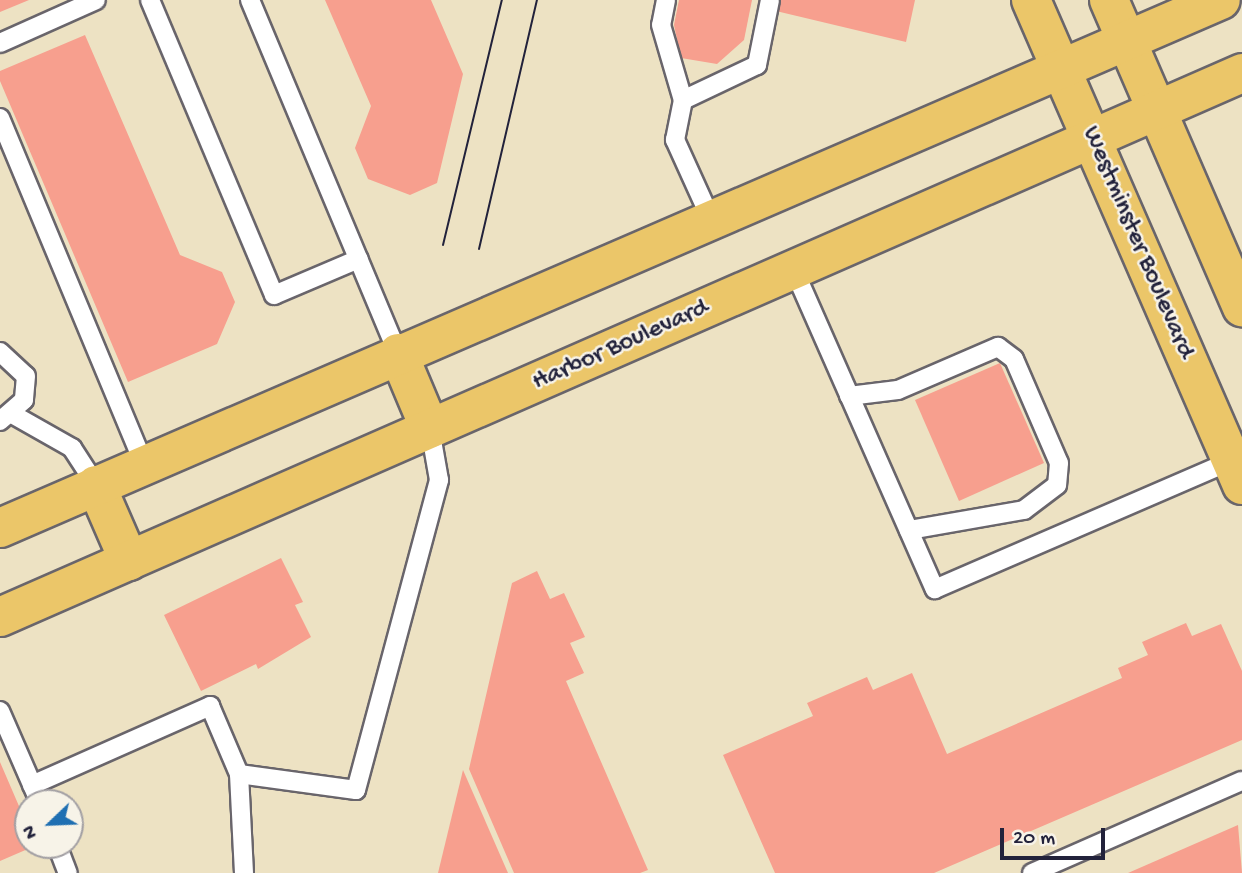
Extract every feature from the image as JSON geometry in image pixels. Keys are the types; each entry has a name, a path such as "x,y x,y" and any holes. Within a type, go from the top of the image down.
{"main road":[{"name":"Westminster Boulevard","path":"1031,0 1237,473"},
{"path":"1108,0 1242,307"},
{"path":"0,528 710,217 1221,0"},
{"name":"Harbor Boulevard","path":"0,617 1242,73"},
{"path":"398,352 430,429"},
{"path":"96,485 129,561"}],"lane":[{"path":"0,43 96,0"},
{"path":"150,0 274,295 359,259"},
{"path":"250,0 398,352"},
{"path":"666,0 661,25 683,100 675,140 710,217"},
{"path":"683,100 757,65 771,0"},
{"path":"0,118 144,464"},
{"path":"794,271 935,589 1237,473"},
{"path":"849,396 898,390 998,347 1014,359 1059,463 1057,485 1024,510 909,530"},
{"path":"0,352 26,376 24,400 6,417 72,448 96,485"},
{"path":"239,774 356,790 439,480 430,429"},
{"path":"32,785 210,706 239,774 243,873"},
{"path":"0,711 34,789"},
{"path":"1032,873 1242,781"}],"building":[{"path":"0,0 29,0 0,12"},
{"path":"325,0 431,0 463,74 437,183 410,195 368,179 355,148 371,106"},
{"path":"679,0 752,0 744,40 717,64 681,58 674,25"},
{"path":"779,0 915,0 906,42 776,11"},
{"path":"85,35 180,255 222,272 235,302 217,344 128,382 0,81 0,71"},
{"path":"1000,363 1044,463 959,501 915,400"},
{"path":"281,558 303,602 295,605 311,637 258,669 256,664 201,691 164,615"},
{"path":"537,571 550,599 564,593 585,637 570,643 584,673 566,681 648,870 640,873 514,873 469,769 512,583"},
{"path":"1186,623 1192,636 1221,624 1242,671 1242,740 934,873 775,873 723,755 813,716 807,703 867,677 873,690 912,673 947,754 1122,678 1118,668 1148,655 1142,642"},
{"path":"0,762 14,794 14,855 0,861"},
{"path":"463,770 508,873 438,873"},
{"path":"1238,825 1242,873 1128,873"}],"tram line":[{"path":"443,245 502,0"},
{"path":"479,249 537,0"}]}
